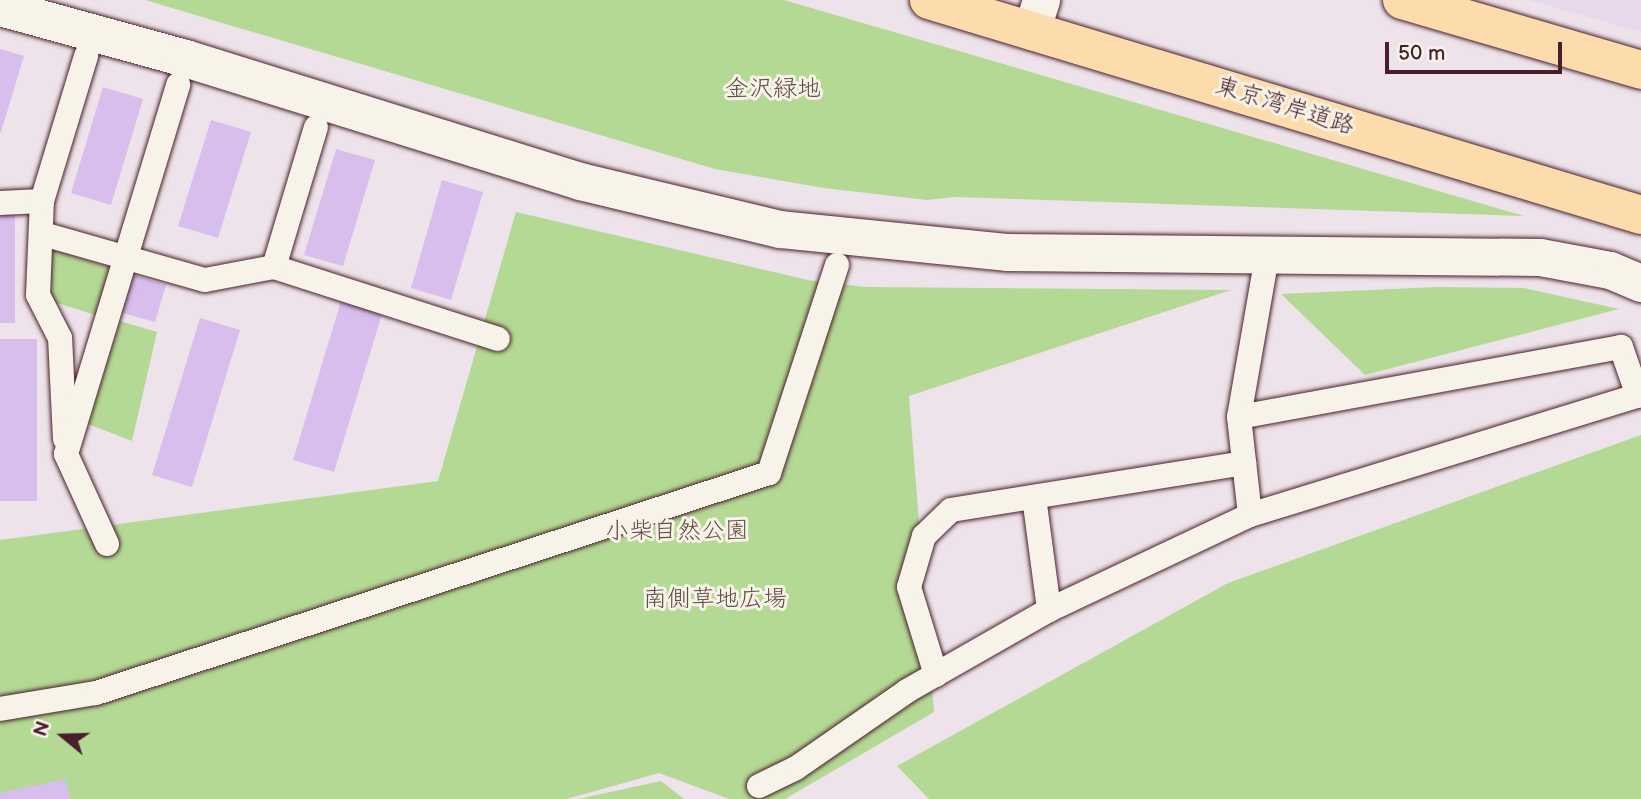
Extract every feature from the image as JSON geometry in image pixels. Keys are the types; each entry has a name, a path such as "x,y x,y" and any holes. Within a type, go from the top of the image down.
{"highway":[{"name":"東京湾岸道路","path":"929,0 1020,13 1641,215"},
{"path":"1402,0 1641,70"}],"street":[{"path":"0,6 185,58 580,181 780,229 1007,252 1540,257 1610,270 1641,283"},
{"path":"86,56 42,201 43,234 38,295 60,338 66,454 107,544"},
{"path":"66,454 128,259 178,85"},
{"path":"274,267 316,127"},
{"path":"0,203 42,201"},
{"path":"43,234 205,280 274,267 498,339"},
{"path":"1250,515 1239,417 1267,256"},
{"path":"0,709 96,692 769,473 837,265"},
{"path":"759,786 796,768 854,724 1049,610 1250,515 1638,397 1621,347 1239,417"},
{"path":"936,675 909,587 923,536 951,510 1244,463"},
{"path":"1034,497 1049,610"}],"shaded area":[{"path":"1529,0 1641,0 1641,32"}],"green space":[{"name":"金沢緑地","path":"145,0 784,0 1524,216 955,197 927,200 824,188 715,169"},
{"name":"小柴自然公園","path":"516,212 808,280 866,287 1231,290 909,396 934,712 785,799 729,799 659,773 567,799 0,799 0,540 438,481"},
{"path":"50,249 114,268 98,316 51,301"},
{"path":"1437,287 1524,288 1619,309 1365,375 1281,294"},
{"path":"120,321 157,332 132,441 88,424"},
{"path":"1641,435 1641,799 929,799 897,766 1228,583"},
{"path":"661,781 684,799 578,799"}],"building":[{"path":"0,49 24,56 1,132 0,132"},
{"path":"103,87 143,99 111,205 71,193"},
{"path":"211,120 251,132 218,238 178,226"},
{"path":"336,149 375,160 343,266 304,255"},
{"path":"442,180 483,192 451,300 411,288"},
{"path":"0,210 15,210 15,323 0,323"},
{"path":"127,273 166,285 155,322 116,311"},
{"path":"341,301 382,314 334,472 293,460"},
{"path":"200,318 240,330 192,487 152,475"},
{"path":"0,339 37,339 37,501 0,501"},
{"path":"65,779 70,799 0,799 0,793"}],"park label":[{"name":"南側草地広場","path":"715,599"}]}
